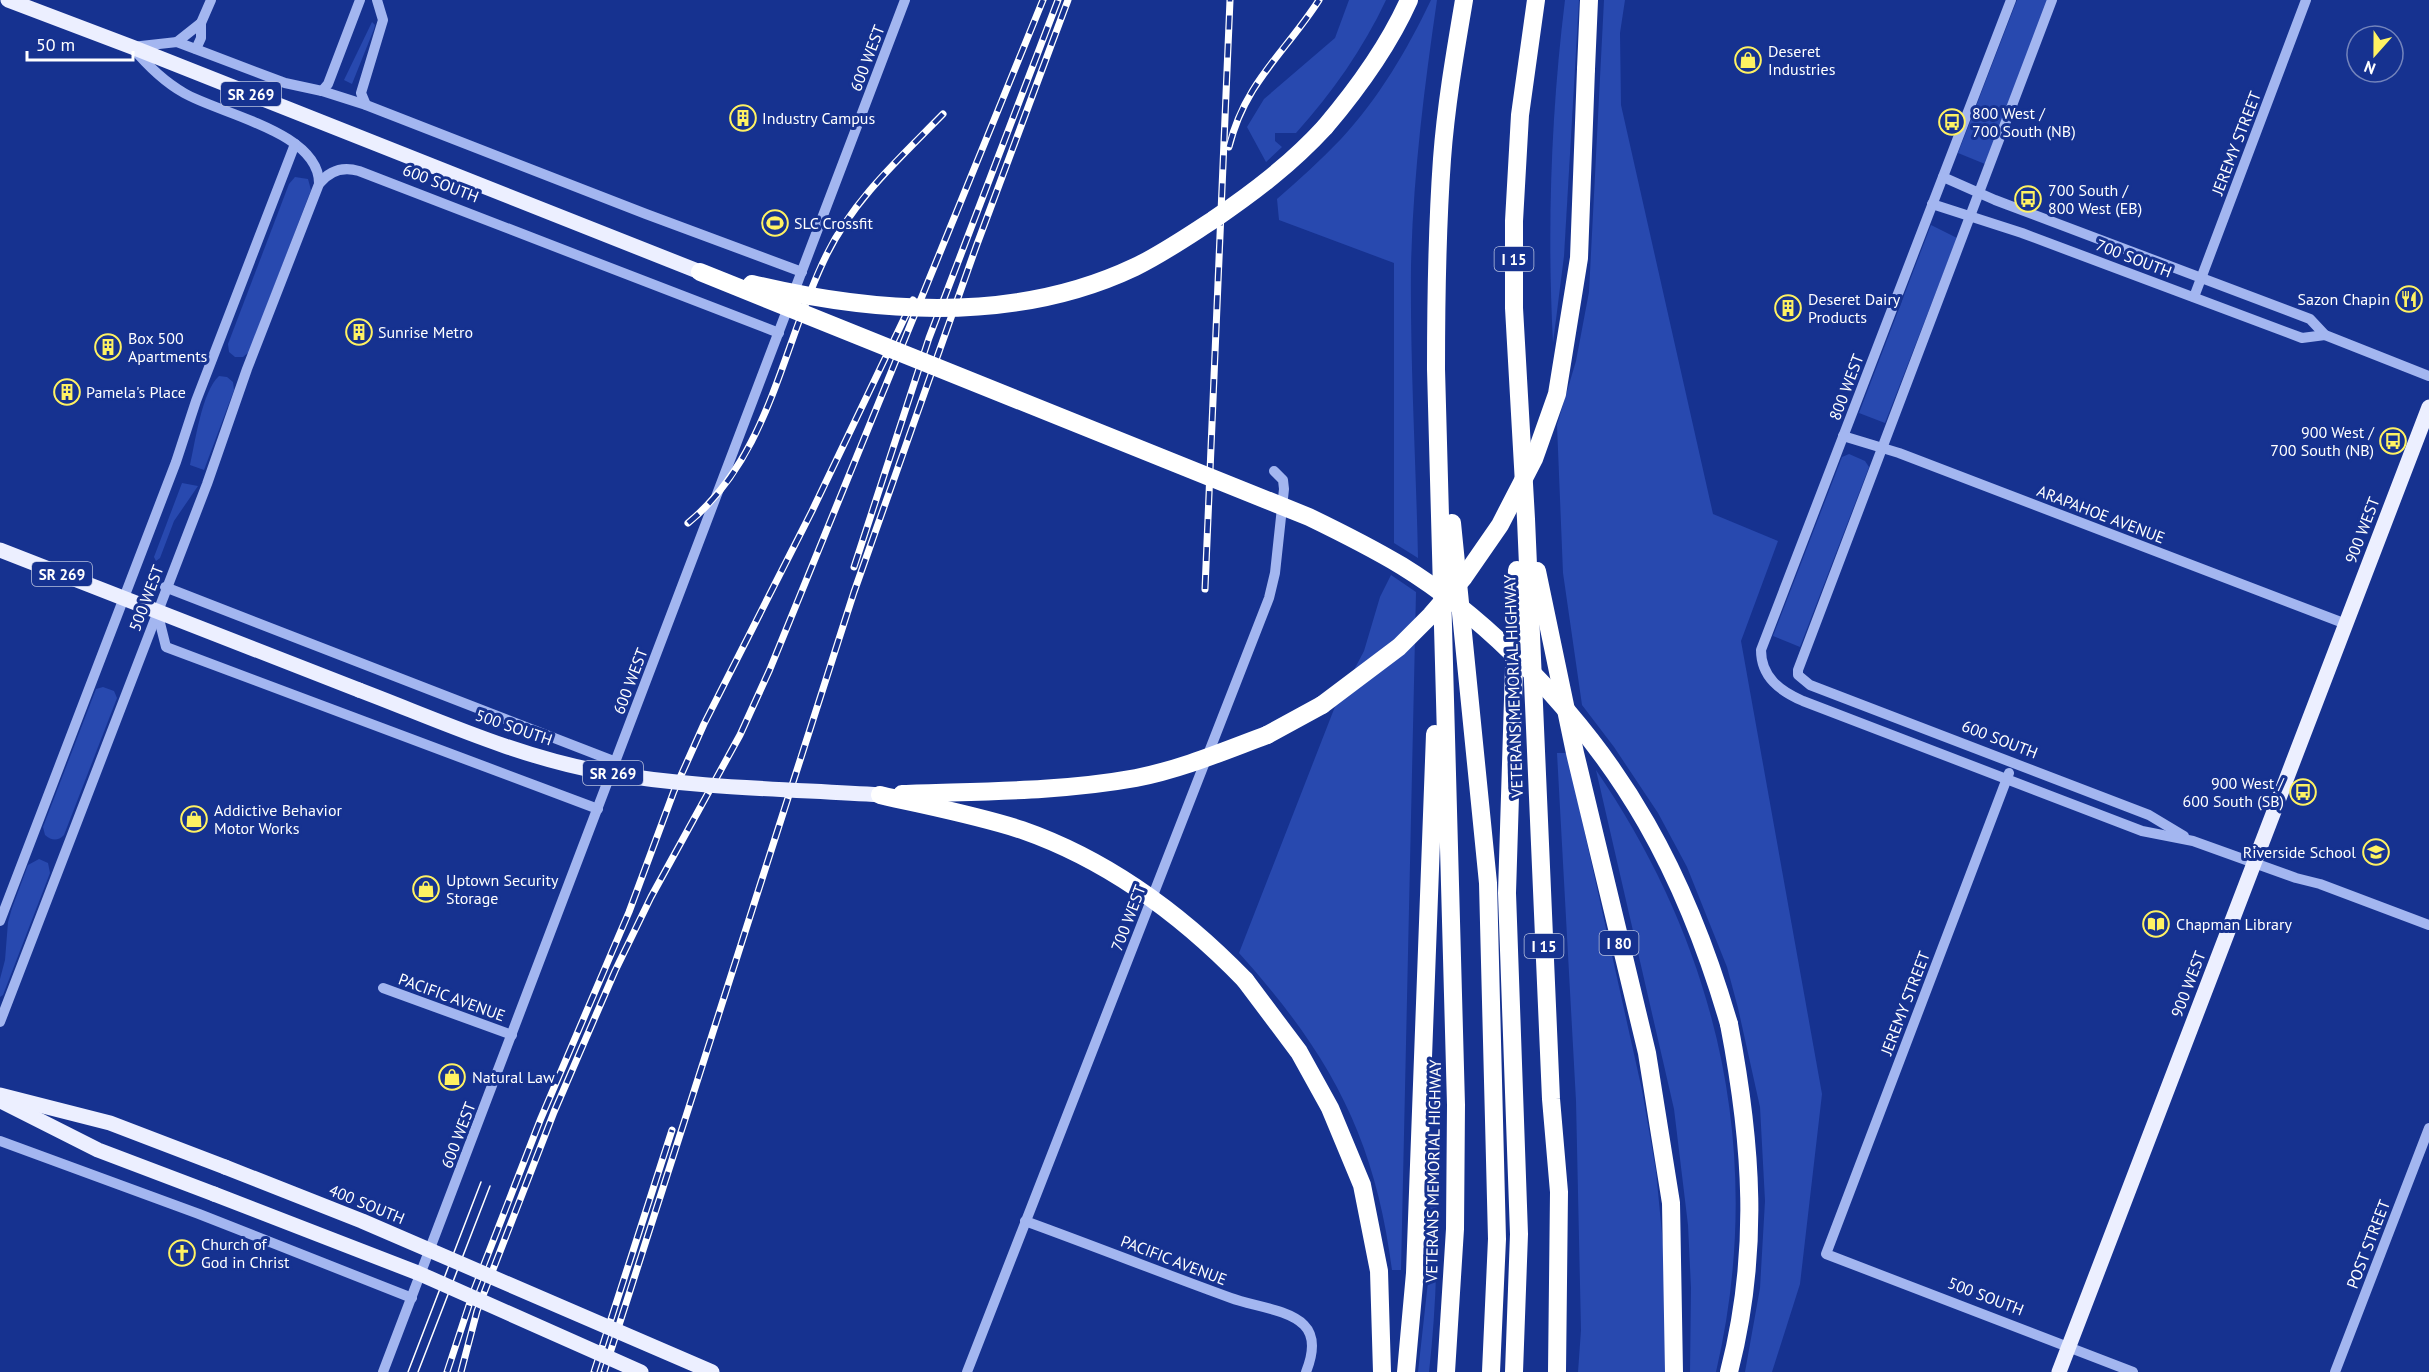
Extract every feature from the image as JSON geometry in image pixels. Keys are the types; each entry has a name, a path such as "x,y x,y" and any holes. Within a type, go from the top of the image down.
{"highway":[{"path":"700,272 772,289 871,306 944,309 1046,296 1090,285 1135,267 1165,250 1272,178 1298,156 1351,97 1375,62 1409,0"},
{"name":"VETERANS MEMORIAL HIGHWAY","path":"1446,1372 1455,1229 1456,1105 1436,369 1436,261 1442,156 1464,0"},
{"name":"VETERANS MEMORIAL HIGHWAY","path":"1536,0 1520,115 1514,221 1514,308 1526,519 1550,1087 1559,1192 1557,1372"},
{"path":"880,795 1064,787 1137,778 1178,768 1267,735 1322,705 1399,647 1431,615 1464,577 1500,525 1534,459 1557,394 1579,258 1589,0"},
{"path":"700,272 1309,517 1403,567 1452,601 1488,630 1545,684 1617,773 1643,814 1671,866 1706,948 1729,1024 1746,1125 1751,1204 1749,1257 1743,1310 1729,1372"},
{"path":"1436,369 1488,883 1497,1239 1491,1372"},
{"path":"1514,1372 1519,1234 1507,893 1521,426"},
{"name":"I 80","path":"1526,519 1575,753 1647,1053 1671,1203 1674,1372"},
{"path":"1406,1372 1415,1273 1442,564"},
{"path":"880,795 1023,831 1082,856 1136,886 1221,955 1245,980 1299,1052 1330,1108 1362,1185 1379,1271 1382,1372"}],"main road":[{"name":"600 SOUTH","path":"8,0 700,272"},
{"name":"900 WEST","path":"2059,1372 2121,1205 2429,407"},
{"name":"500 SOUTH","path":"0,550 359,690 526,752 601,772 688,782 880,795"},
{"name":"400 SOUTH","path":"0,1095 110,1123 225,1167 362,1221 712,1372"},
{"path":"0,1101 98,1149 418,1273 641,1372"}],"street":[{"path":"196,49 201,38 201,23 211,0"},
{"path":"322,92 328,84 360,0"},
{"path":"366,105 361,93 383,20 377,0"},
{"name":"600 WEST","path":"383,1372 905,0"},
{"name":"800 WEST","path":"1803,701 1783,691 1769,678 1762,665 1761,650 2011,0"},
{"path":"1882,447 2052,0"},
{"name":"JEREMY STREET","path":"2194,297 2306,0"},
{"path":"177,42 201,23"},
{"name":"600 SOUTH","path":"132,47 177,42 285,83 366,105 802,272"},
{"name":"600 SOUTH","path":"132,47 158,75 185,94 262,126 295,144 312,158 318,171 319,184"},
{"name":"500 WEST","path":"0,921 295,144"},
{"name":"600 SOUTH","path":"319,184 334,171 346,168 359,171 778,333"},
{"name":"700 SOUTH","path":"1943,177 2310,319 2325,335 2429,376"},
{"name":"500 WEST","path":"0,1022 165,587 207,484 248,369 319,184"},
{"name":"700 SOUTH","path":"1932,204 1969,214 2078,253 2302,338 2325,335"},
{"path":"2078,253 2086,234"},
{"name":"ARAPAHOE AVENUE","path":"1843,436 1882,447 2346,624"},
{"name":"600 SOUTH","path":"1882,447 1798,670 1801,678 1810,685 2149,815 2193,841"},
{"name":"700 WEST","path":"967,1372 1269,598 1275,573 1284,489 1282,480 1274,471"},
{"name":"500 SOUTH","path":"165,587 616,762"},
{"path":"157,610 166,647 598,809"},
{"name":"600 SOUTH","path":"1803,701 2142,831 2193,841 2254,864 2320,884 2429,925"},
{"name":"JEREMY STREET","path":"1826,1254 2012,763"},
{"name":"PACIFIC AVENUE","path":"383,988 512,1035"},
{"name":"POST STREET","path":"2335,1372 2429,1128"},
{"path":"0,1141 198,1214 412,1298"},
{"name":"PACIFIC AVENUE","path":"1026,1221 1234,1299 1279,1312 1303,1324 1309,1332 1312,1355 1306,1372"},
{"name":"500 SOUTH","path":"1826,1254 2133,1372"}],"shaded area":[{"path":"1349,0 1386,0 1357,53 1309,118 1296,133 1275,133 1275,141 1282,147 1266,162 1247,127 1264,99 1335,38"},
{"path":"1431,0 1437,0 1420,133 1411,267 1418,558 1394,543 1394,263 1279,220 1277,199 1333,147 1368,107 1402,55"},
{"path":"1565,0 1579,0 1564,256 1553,343 1550,214 1553,128"},
{"path":"1604,0 1625,0 1620,33 1621,105 1713,514 1778,541 1741,641 1822,1094 1800,1284 1772,1372 1745,1372 1760,1288 1765,1201 1760,1107 1738,1008 1727,967 1687,867 1658,813 1614,747 1582,705 1563,573 1557,425 1576,361 1589,292"},
{"path":"2017,0 2048,0 1985,164 1958,153"},
{"path":"372,22 375,25 374,29 352,84 344,80"},
{"path":"295,177 308,179 311,190 249,352 243,357 235,357 229,352 228,344 289,184"},
{"path":"1931,225 1957,238 1885,423 1859,413"},
{"path":"219,376 227,377 233,382 234,390 204,470 190,465 204,405 213,383"},
{"path":"1849,454 1865,461 1869,467 1800,647 1773,636 1842,457"},
{"path":"182,483 198,486 174,521 160,558 156,561 154,557"},
{"path":"1391,575 1416,592 1401,1270 1392,1270 1374,1178 1360,1137 1343,1099 1298,1026 1239,953 1336,704 1364,651 1380,597"},
{"path":"103,687 114,691 117,698 64,835 57,839 50,838 45,835 43,827 96,689"},
{"path":"1557,753 1567,753 1642,1090 1656,1171 1663,1244 1665,1372 1578,1372 1581,1330 1576,1101"},
{"path":"1596,770 1639,839 1674,910 1701,983 1721,1058 1732,1135 1736,1213 1730,1292 1716,1372 1690,1372 1691,1288 1688,1225 1674,1109"},
{"path":"39,859 48,863 50,873 3,995 0,997 0,979 5,960 8,922 28,865"},
{"path":"1431,1187 1436,1187 1437,1210 1433,1326 1429,1372 1418,1372 1428,1282"}],"tram line":[{"path":"408,1372 481,1182"},
{"path":"418,1372 490,1186"}],"railway":[{"path":"461,1372 477,1311 554,1112 615,971 651,897 740,735 770,669 1043,0"},
{"path":"854,567 929,338 1058,0"},
{"path":"604,1372 854,592 976,247 1068,0"},
{"path":"1205,589 1230,0"},
{"path":"1229,147 1236,124 1256,86 1319,0"},
{"path":"688,523 716,496 738,465 756,432 811,289 838,234 864,197 943,114"},
{"path":"447,1372 474,1290 541,1118 629,912 674,791 704,724 812,511 913,300"},
{"path":"594,1372 672,1130"}],"place":[{"name":"Deseret Industries","path":"1748,60"},
{"name":"Industry Campus","path":"743,118"},
{"name":"800 West / 700 South (NB)","path":"1952,122"},
{"name":"700 South / 800 West (EB)","path":"2028,199"},
{"name":"SLC Crossfit","path":"775,223"},
{"name":"Sazon Chapin","path":"2409,299"},
{"name":"Deseret Dairy Products","path":"1788,308"},
{"name":"Sunrise Metro","path":"359,332"},
{"name":"Box 500 Apartments","path":"108,347"},
{"name":"Pamela's Place","path":"67,392"},
{"name":"900 West / 700 South (NB)","path":"2393,441"},
{"name":"900 West / 600 South (SB)","path":"2303,792"},
{"name":"Addictive Behavior Motor Works","path":"194,819"},
{"name":"Riverside School","path":"2376,852"},
{"name":"Uptown Security Storage","path":"426,889"},
{"name":"Chapman Library","path":"2156,924"},
{"name":"Natural Law","path":"452,1077"},
{"name":"Church of God in Christ","path":"182,1253"}]}
